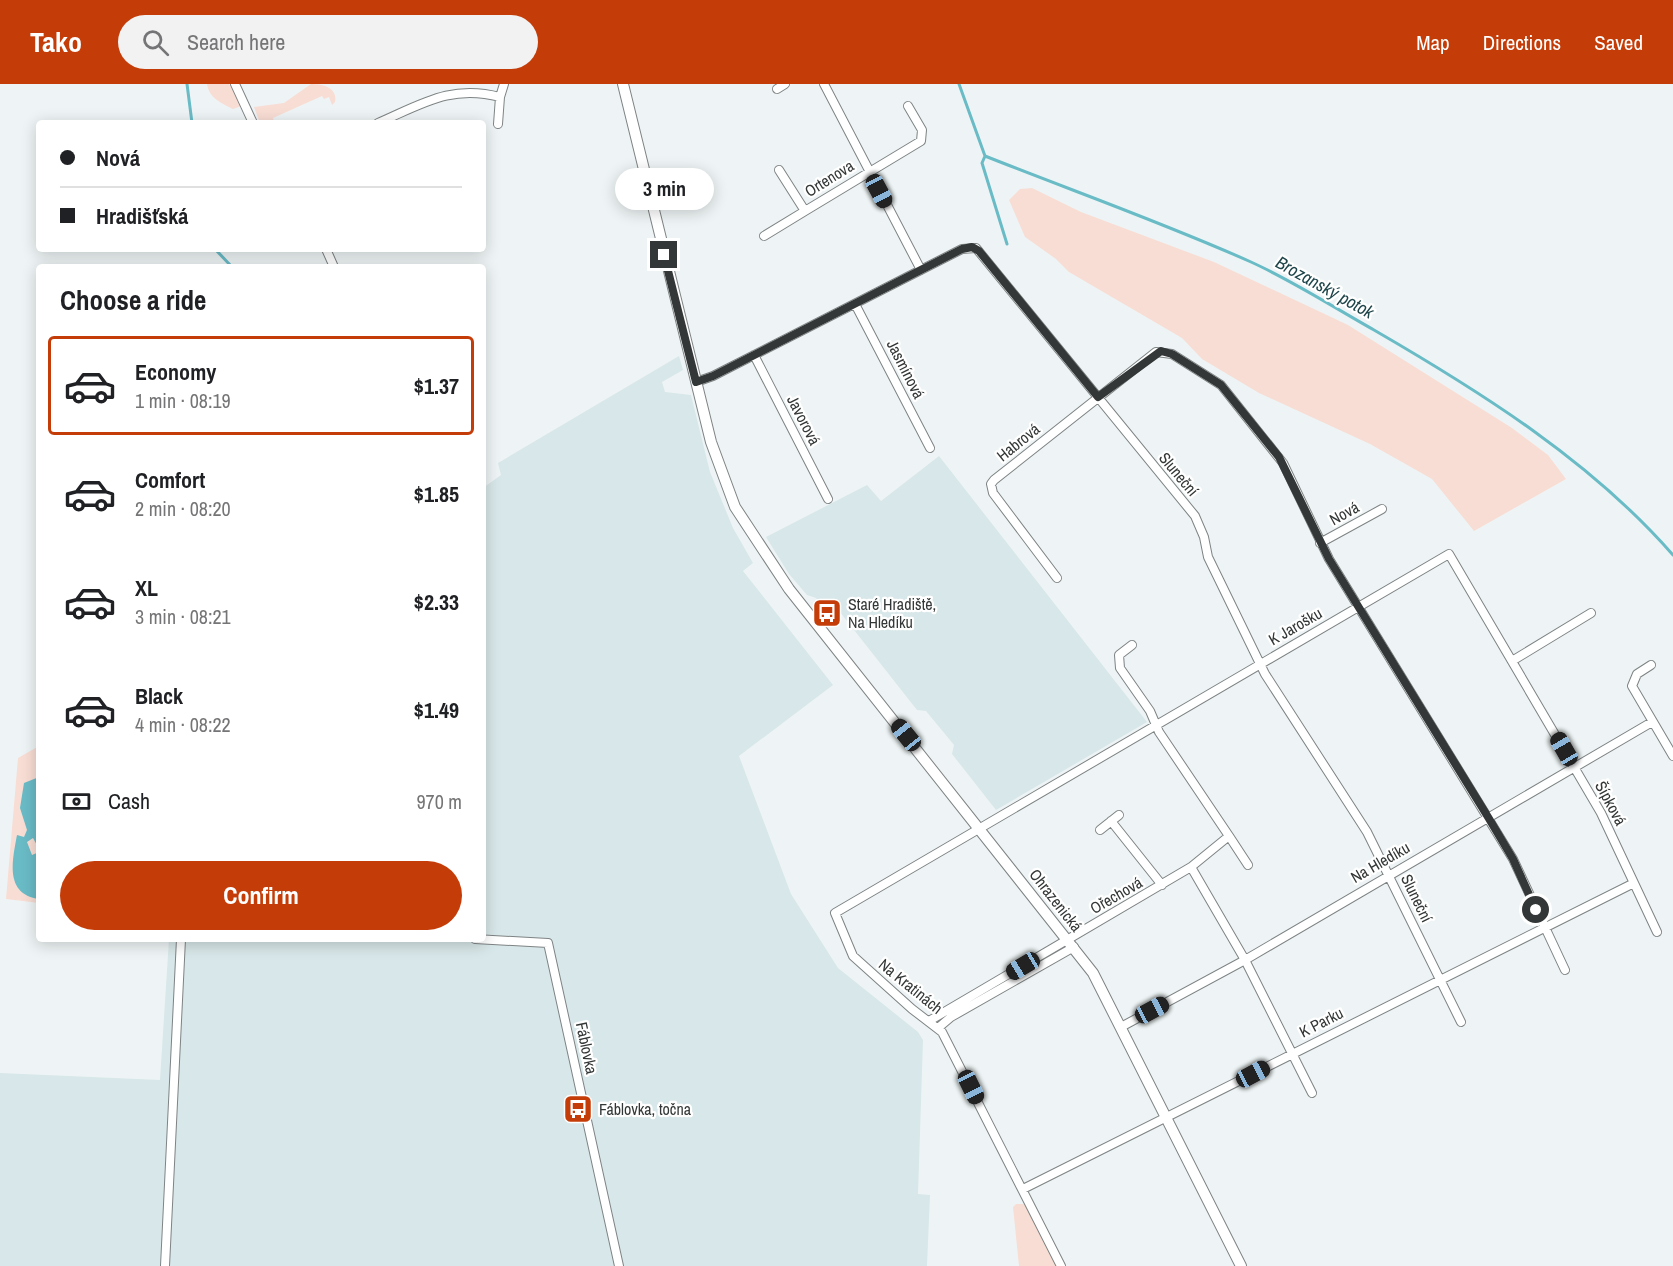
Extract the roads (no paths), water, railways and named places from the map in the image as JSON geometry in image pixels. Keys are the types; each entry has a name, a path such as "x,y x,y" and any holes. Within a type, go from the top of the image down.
{"street":[{"path":"235,84 252,120"},
{"path":"498,124 500,97 504,84"},
{"name":"Ohrazenická","path":"623,84 685,340 711,442 726,489 748,530 789,589 1071,943 1101,987 1241,1266"},
{"name":"Ortenova","path":"824,84 921,270"},
{"path":"385,120 456,91 474,90 500,97"},
{"name":"Ortenova","path":"764,236 921,141 922,130 908,106"},
{"name":"Ortenova","path":"779,170 805,211"},
{"name":"Sluneční","path":"696,382 754,356 962,249 976,248 1195,516 1204,537 1208,557 1260,664 1366,832 1461,1022"},
{"name":"Jasmínová","path":"855,304 930,448"},
{"name":"Nová","path":"1098,397 1161,351 1172,354 1230,394 1283,463 1320,543 1513,859 1565,970"},
{"name":"Javorová","path":"754,356 828,499"},
{"name":"Habrová","path":"1057,578 993,493 991,484 1098,397"},
{"name":"Nová","path":"1320,543 1382,509"},
{"name":"K Jarošku","path":"979,827 1449,554"},
{"name":"Šípková","path":"1449,554 1601,813 1658,932"},
{"path":"1512,661 1591,613"},
{"path":"1132,645 1119,655 1117,664 1150,711 1177,758 1248,865"},
{"path":"1651,665 1637,674 1632,686 1673,756"},
{"name":"Na Hledíku","path":"1121,1027 1245,960 1652,722"},
{"path":"1100,830 1119,815"},
{"name":"Ořechová","path":"1111,821 1162,885"},
{"name":"Na Kratinách","path":"979,827 835,913 853,956 938,1028 1062,1266"},
{"name":"Ořechová","path":"938,1028 955,1014 1191,867 1229,836"},
{"path":"1191,867 1245,960 1312,1093"},
{"name":"K Parku","path":"1023,1189 1167,1119 1439,979 1634,883"},
{"name":"Fáblovka","path":"486,940 548,943 619,1266"},
{"path":"165,1266 181,942"},
{"name":"Ořechová","path":"928,1021 1071,943"}],"water":[{"path":"36,778 36,844 33,838 27,842 32,855 36,853 36,898 21,891 13,875 17,835 24,837 27,830 20,808 24,783"}],"waterway":[{"path":"187,84 192,120"},
{"name":"Brozanský potok","path":"959,84 985,156 1218,248 1267,269 1313,294 1454,378 1533,430 1607,489 1673,555"},
{"path":"985,156 982,163 1007,244"},
{"path":"218,252 229,264"}],"place":[{"name":"Staré Hradiště, Na Hledíku","path":"827,613"},
{"name":"Fáblovka, točna","path":"578,1109"}]}
